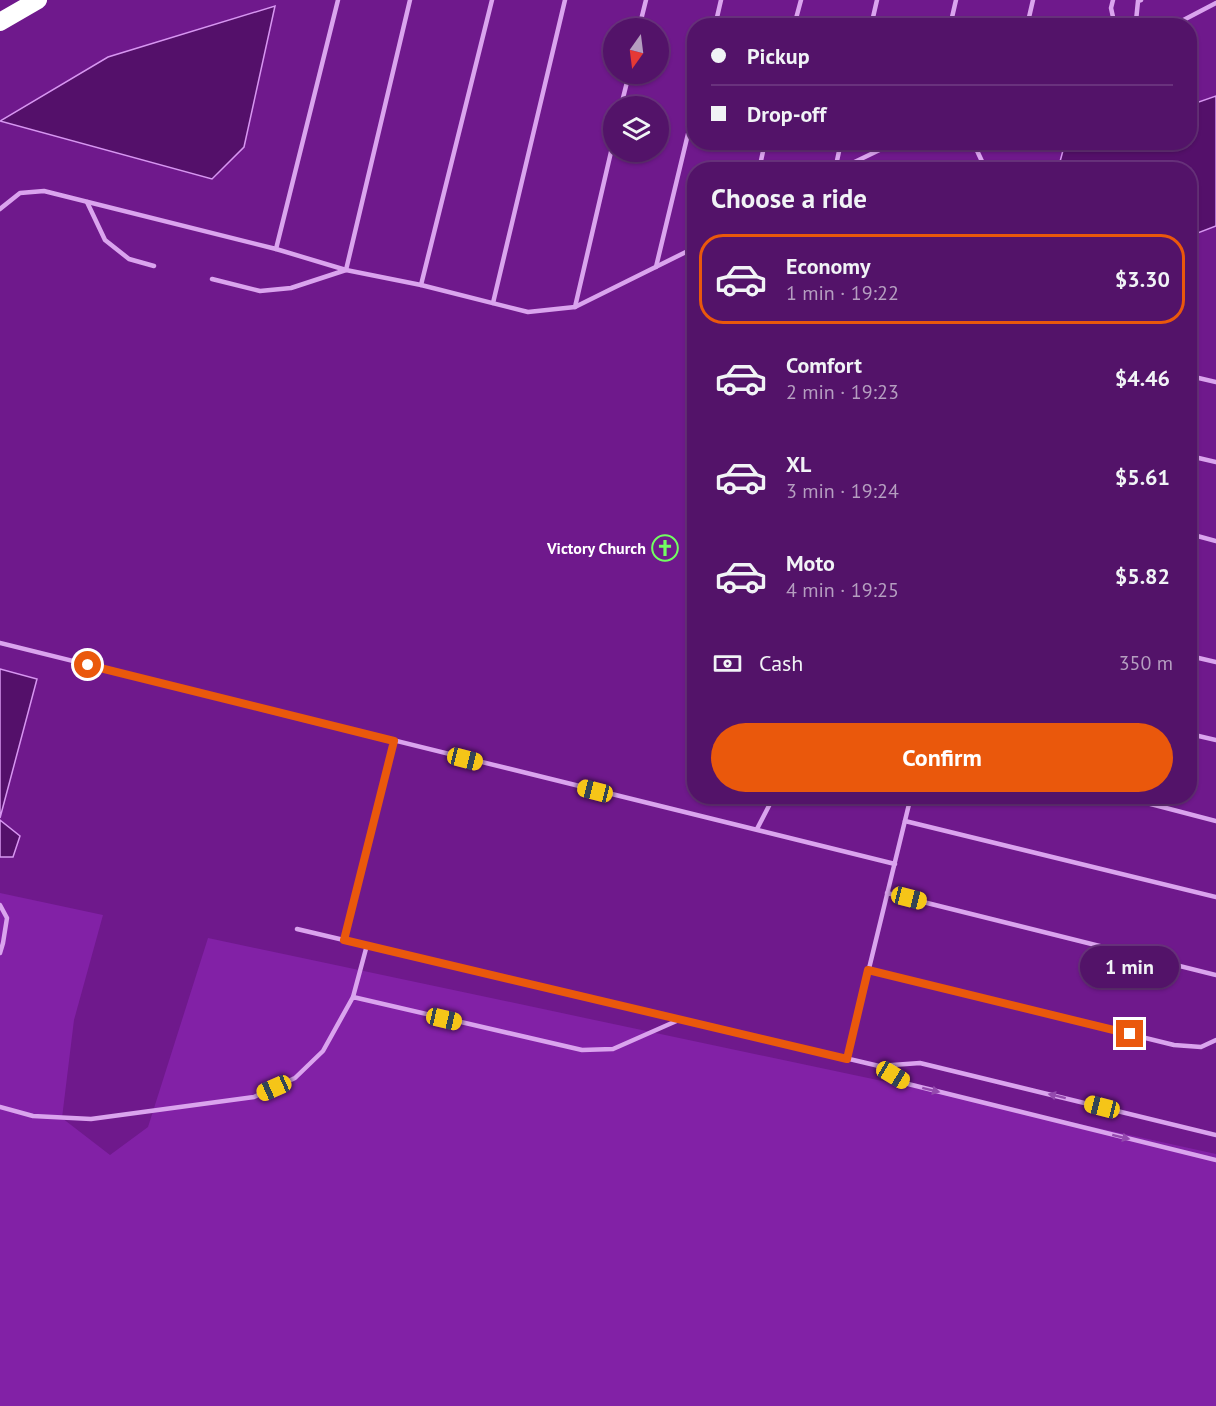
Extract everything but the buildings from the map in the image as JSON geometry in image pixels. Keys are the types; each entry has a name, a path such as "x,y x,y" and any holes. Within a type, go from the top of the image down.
{"highway":[{"path":"0,22 38,0"}],"lane":[{"path":"276,249 338,0"},
{"path":"346,270 410,0"},
{"path":"421,285 492,0"},
{"path":"493,303 565,0"},
{"path":"642,18 646,0"},
{"path":"717,18 721,0"},
{"path":"796,18 801,0"},
{"path":"873,18 877,0"},
{"path":"952,18 956,0"},
{"path":"1029,18 1033,0"},
{"path":"1113,0 1111,9 1113,18"},
{"path":"1136,18 1138,1 1141,0"},
{"path":"1187,18 1216,3"},
{"path":"656,267 687,139"},
{"path":"854,162 879,150"},
{"path":"574,307 609,162"},
{"path":"0,209 20,193 44,191 276,249 346,270 421,285 528,312 574,307 687,252"},
{"path":"87,201 105,240 129,259 154,266"},
{"path":"212,279 260,291 291,288 346,270"},
{"path":"1197,378 1216,382"},
{"path":"1197,458 1216,462"},
{"path":"1197,536 1216,541"},
{"path":"0,643 894,864"},
{"path":"1197,658 1216,662"},
{"path":"1197,736 1216,740"},
{"path":"344,940 394,741"},
{"path":"757,829 770,804"},
{"path":"847,1059 909,804"},
{"path":"1151,804 1216,821"},
{"path":"905,821 1216,897"},
{"path":"887,893 1216,975"},
{"path":"0,905 7,918 0,953"},
{"path":"297,929 847,1059 879,1066 920,1063 1216,1135"},
{"path":"0,1107 33,1116 91,1119 254,1096 295,1078 323,1051 353,997 367,945"},
{"path":"868,970 1174,1045 1201,1047 1216,1040"},
{"path":"353,997 582,1050 613,1049 681,1019"},
{"path":"879,1066 908,1084 1216,1161"}],"shaded area":[{"path":"275,6 244,147 212,179 0,121 108,57"},
{"path":"1216,96 1216,226 1197,233 1197,162 1060,162 1063,150 1197,150 1197,103"},
{"path":"0,669 37,679 0,818"},
{"path":"0,820 20,836 13,857 0,857"},
{"path":"0,893 103,915 74,1020 62,1118 110,1155 148,1127 208,938 1216,1154 1216,1406 0,1406"}],"place":[{"name":"Victory Church","path":"665,548"}],"route":[{"path":"88,665 394,741 344,940 847,1059 868,970 1130,1034"}]}
